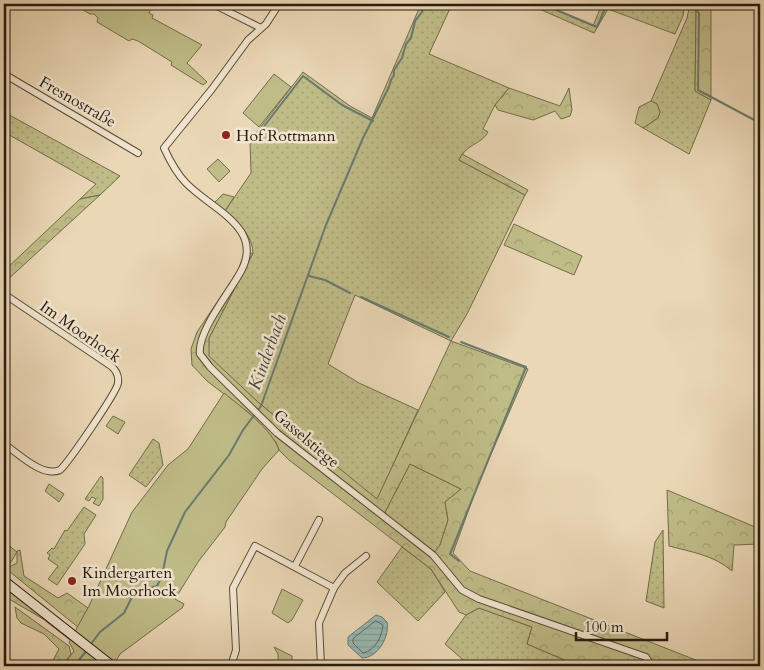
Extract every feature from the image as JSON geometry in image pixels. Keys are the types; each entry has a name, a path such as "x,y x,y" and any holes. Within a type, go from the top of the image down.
{"street":[{"path":"213,4 261,28"},
{"name":"Gasselstiege","path":"279,4 261,28 248,40 212,89 164,148 178,174 234,223 246,241 248,254 242,271 202,336 200,354 210,367 277,433 433,555 462,590 479,599 646,657 651,666"},
{"name":"Fresnostraße","path":"4,74 138,153"},
{"name":"Im Moorhock","path":"4,294 111,366 117,372 118,382 115,392 60,470 49,472 41,469 4,444"},
{"path":"295,566 318,520"},
{"path":"231,666 236,650 233,588 253,548 259,547 334,588"},
{"path":"321,666 319,623 334,588 345,573 366,556"},
{"path":"4,581 112,666"}],"green space":[{"path":"73,4 122,4 126,6 132,4 138,7 146,4 152,7 149,13 153,15 152,18 202,45 187,63 207,82 203,85 171,65 172,62 138,41 132,39 129,41 97,22 98,18 94,14 90,14"},
{"path":"421,4 452,4 429,54 509,88 495,105 483,129 488,132 481,140 466,150 459,160 525,195 467,314 451,341 355,295 328,364 359,383 418,410 377,500 259,403 208,356 209,338 253,253 247,235 225,211 251,173 250,141 303,72 350,106 372,118"},
{"path":"528,4 544,4 593,26 602,4 685,4 683,16 675,34 608,9 594,33"},
{"path":"690,4 710,4 697,8 696,12 695,91 711,100 689,154 643,128 658,118 660,112 657,104 651,101 687,18"},
{"path":"711,4 711,100 695,91 696,12 697,8"},
{"path":"274,74 291,87 259,127 243,113"},
{"path":"509,88 560,106 569,88 572,110 570,116 561,119 555,111 533,120 498,110 495,105"},
{"path":"651,101 657,104 660,112 658,118 643,128 635,123 639,107"},
{"path":"4,112 120,176 100,195 80,199 96,184 4,132"},
{"path":"462,154 528,190 525,195 459,160"},
{"path":"218,159 230,171 219,182 207,169"},
{"path":"223,194 234,197 225,211 214,203"},
{"path":"100,195 4,283 4,271 80,199"},
{"path":"514,224 582,256 574,275 504,245"},
{"path":"253,253 209,338 209,356 259,403 377,499 451,341 528,369 478,484 453,553 470,571 711,666 678,666 665,662 660,666 579,666 527,644 532,627 479,608 466,615 459,612 431,569 289,460 279,450 276,442 249,413 207,381 192,365 191,349 197,332 238,271 244,254","holes":["410,464 461,489 445,502 448,520 440,545 433,554 392,523 385,512"]},
{"path":"224,393 263,426 279,450 262,469 226,522 225,527 198,562 175,599 184,604 182,608 120,654 113,666 63,666 74,651 69,642 89,606 132,512 168,465 188,449"},
{"path":"113,416 125,422 118,434 106,426"},
{"path":"153,439 159,443 163,465 146,487 129,475"},
{"path":"410,464 461,489 445,502 448,520 440,545 433,554 392,523 385,512"},
{"path":"101,476 103,478 103,499 99,506 93,503 96,499 92,497 89,501 85,499"},
{"path":"49,484 64,494 59,502 45,491"},
{"path":"667,490 760,529 760,544 734,545 732,571 718,561 694,552 669,546"},
{"path":"84,507 96,515 84,534 85,544 57,585 48,579 58,566 48,559 50,555 47,553 52,548 54,549 65,530 67,531"},
{"path":"663,530 664,608 646,601 655,542"},
{"path":"8,545 17,552 8,567 4,563 4,551"},
{"path":"402,547 431,569 445,592 418,621 377,582"},
{"path":"20,550 24,576 58,598 67,593 88,608 79,628 4,567 4,563 9,567 17,563 17,551"},
{"path":"4,585 79,647 43,619 4,596"},
{"path":"282,589 303,600 292,620 288,623 272,613"},
{"path":"15,607 69,646 71,654 62,666 50,666 59,649 44,634 21,623 17,618"},
{"path":"479,608 532,627 527,644 579,666 470,666 445,644 466,615"},
{"path":"274,647 292,656 292,666 278,666 278,654"}],"water":[{"path":"376,615 382,617 387,622 387,634 378,650 368,657 362,658 348,645 348,637"}],"waterway":[{"name":"Kinderbach","path":"91,644 100,632 124,613 131,599 139,591 157,586 162,576 167,551 185,512 229,455 243,430 261,406 326,225 363,138 389,87 394,70 402,58 406,44 411,38 415,21 422,12 424,4"},
{"path":"542,4 597,27 607,4"},
{"path":"692,8 699,13 698,90 760,123"},
{"path":"255,138 303,76 342,105 373,121"},
{"path":"309,276 325,280 350,293"},
{"path":"361,297 449,337"},
{"path":"459,561 450,554 526,367 461,342"},
{"name":"Kinderbach","path":"74,666 87,650"}],"place":[{"name":"Hof Rottmann","path":"226,135"},
{"name":"Kindergarten Im Moorhock","path":"72,581"}]}
